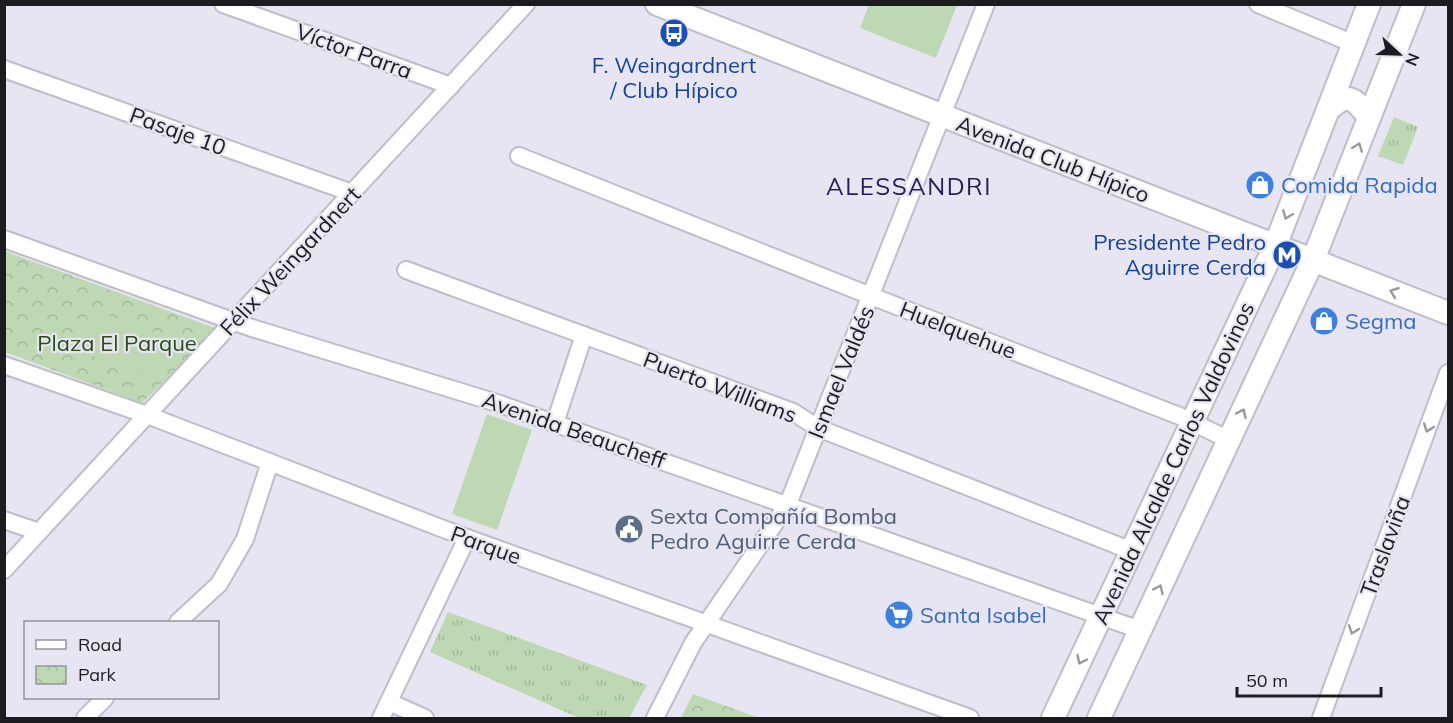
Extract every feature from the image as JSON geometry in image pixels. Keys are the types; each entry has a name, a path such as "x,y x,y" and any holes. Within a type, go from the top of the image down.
{"main road":[{"name":"Avenida Club Hípico","path":"657,4 1449,313"},
{"name":"Avenida Alcalde Carlos Valdovinos","path":"1053,718 1275,246 1369,4"},
{"name":"Avenida Alcalde Carlos Valdovinos","path":"1099,718 1313,260 1414,4"},
{"path":"1344,69 1346,82 1356,90 1380,89"},
{"path":"1329,109 1340,99 1347,99 1355,101 1369,117"}],"street":[{"name":"Víctor Parra","path":"223,4 451,86"},
{"name":"Félix Weingardnert","path":"4,570 526,4"},
{"name":"Ismael Valdés","path":"655,718 682,662 705,624 788,504 986,4"},
{"path":"1258,4 1354,44"},
{"name":"Pasaje 10","path":"4,69 352,193"},
{"name":"Huelquehue","path":"519,156 1192,421 1229,440"},
{"name":"Avenida Beaucheff","path":"4,239 324,352 498,403 1140,630"},
{"name":"Puerto Williams","path":"406,270 793,412 819,428 1132,551"},
{"path":"555,423 584,335"},
{"name":"Parque","path":"4,364 270,462 466,538 970,718"},
{"name":"Traslaviña","path":"1321,718 1449,373"},
{"path":"179,621 219,584 245,539 270,462"},
{"path":"4,520 39,532"},
{"path":"381,718 466,538"},
{"path":"85,718 104,699"},
{"path":"389,702 425,718"}],"green space":[{"path":"869,4 957,5 936,58 860,28"},
{"path":"1394,117 1418,127 1403,165 1378,156"},
{"name":"Plaza El Parque","path":"4,251 218,329 142,403 5,352"},
{"path":"91,309 171,338 156,379 76,350"},
{"path":"487,414 532,430 497,530 452,514"},
{"path":"448,612 647,685 629,718 579,718 430,652"},
{"path":"693,694 759,718 681,718"}],"place":[{"name":"F. Weingardnert / Club Hípico","path":"674,33"},
{"name":"Comida Rapida","path":"1260,185"},
{"name":"Presidente Pedro Aguirre Cerda","path":"1287,255"},
{"name":"Segma","path":"1324,321"},
{"name":"Sexta Compañía Bomba Pedro Aguirre Cerda","path":"629,529"},
{"name":"Santa Isabel","path":"899,615"}],"district":[{"name":"ALESSANDRI","path":"909,187"}]}
